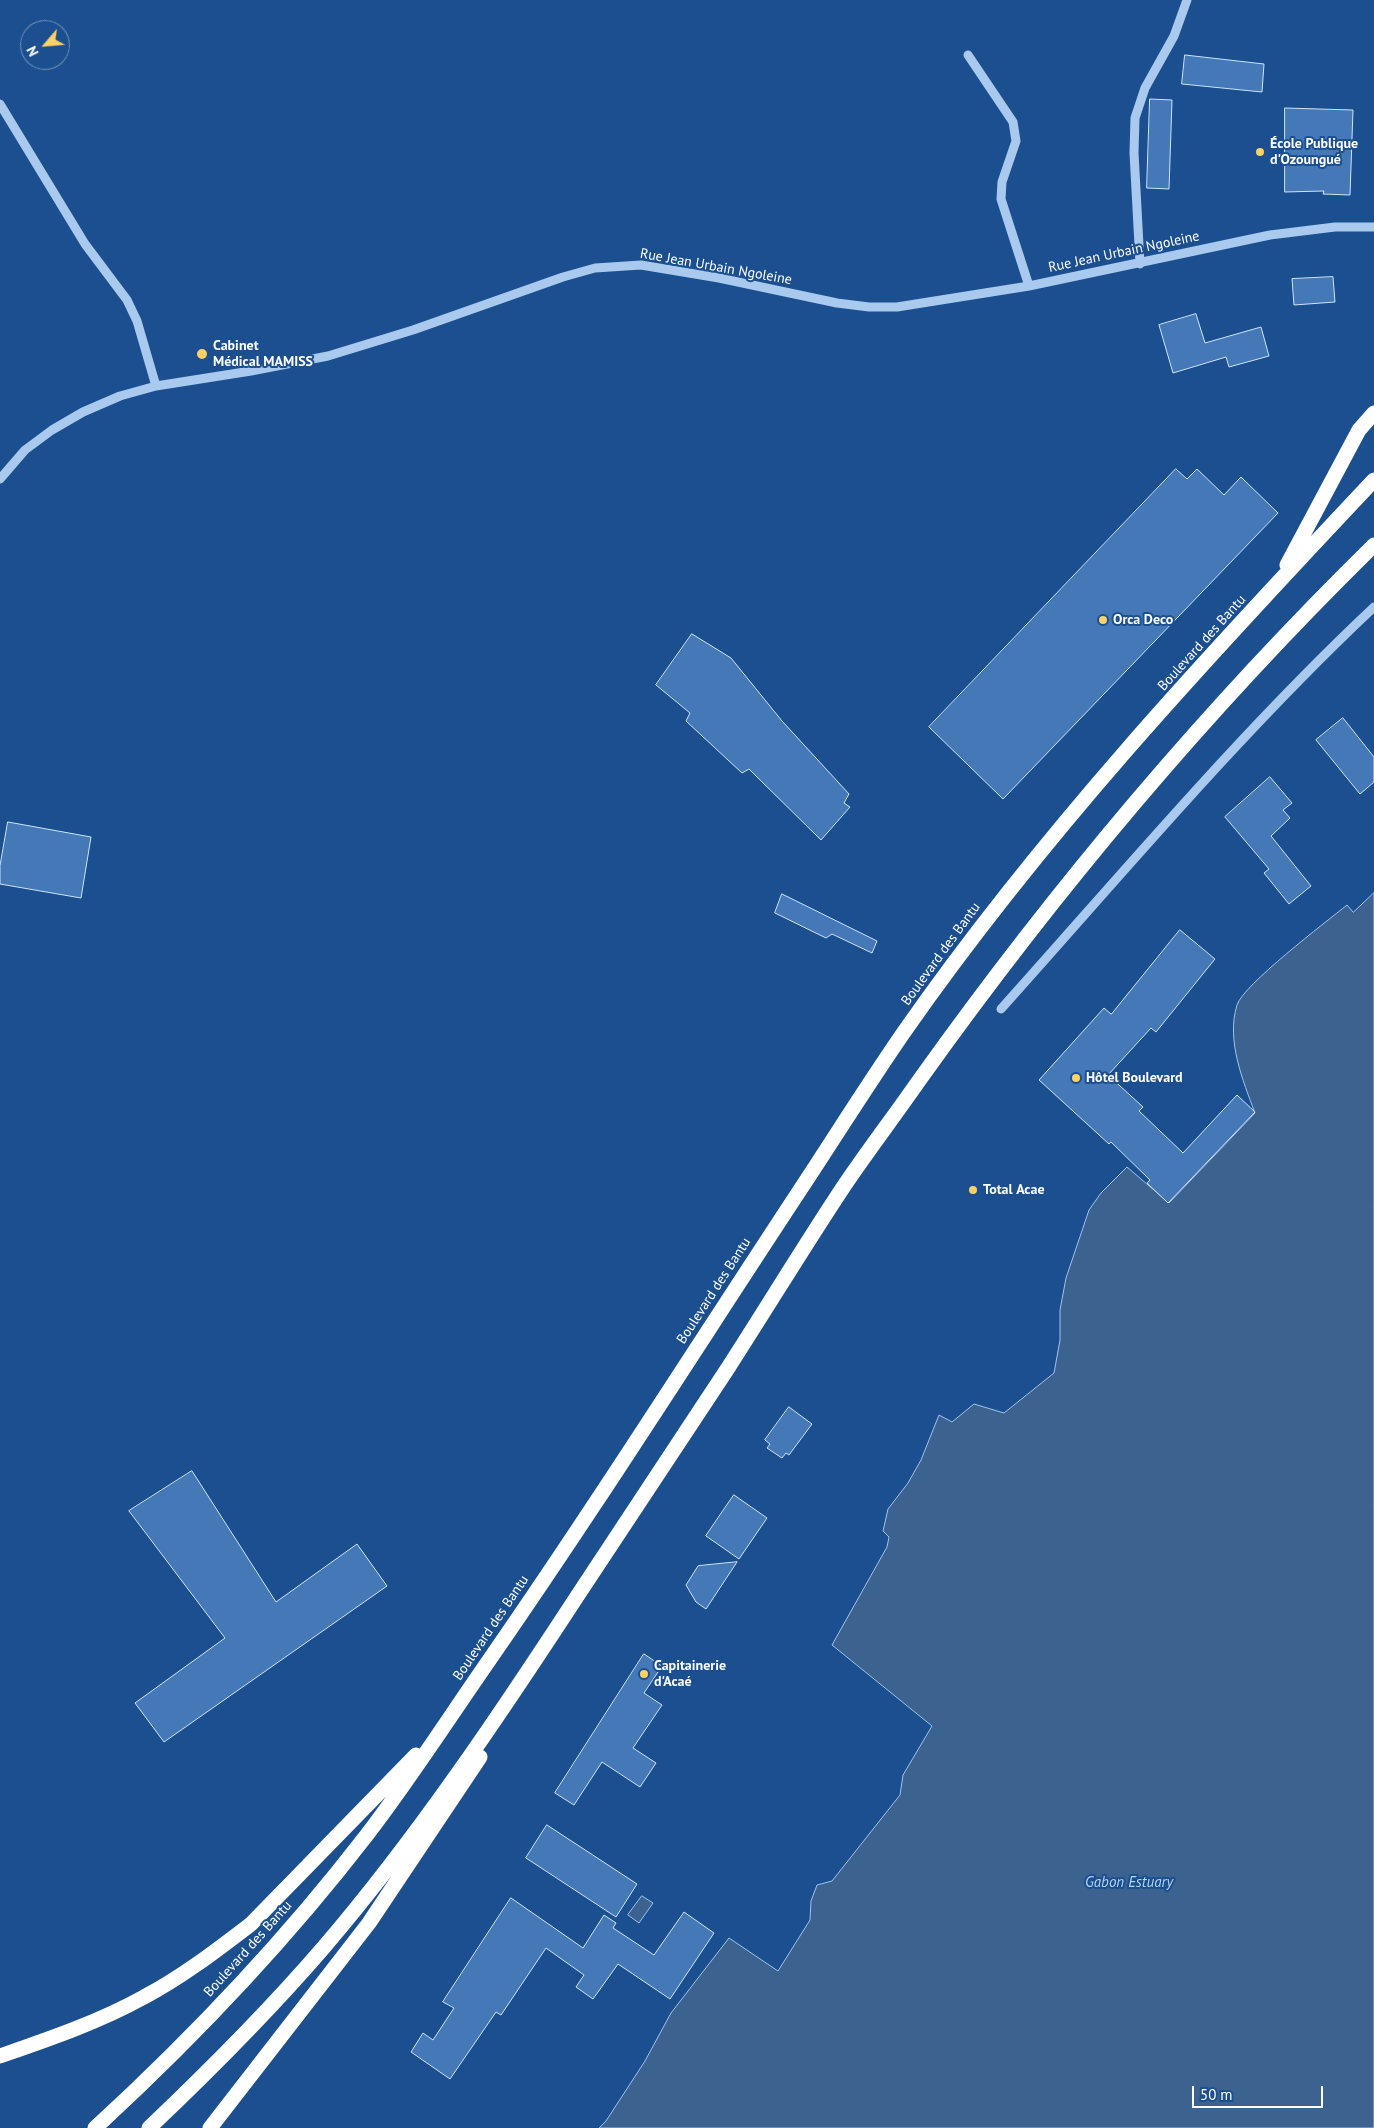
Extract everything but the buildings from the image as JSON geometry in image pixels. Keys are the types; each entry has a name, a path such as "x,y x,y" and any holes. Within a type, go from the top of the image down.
{"highway":[{"path":"1278,581 1359,430 1374,412"},
{"name":"Boulevard des Bantu","path":"95,2128 199,2028 254,1969 365,1838 522,1613 905,1031 1001,900 1118,761 1278,581 1374,480"},
{"path":"149,2128 256,2022 324,1947 402,1848 496,1721 723,1375 844,1186 966,1015 1100,844 1177,754 1295,622 1374,545"},
{"path":"210,2128 369,1923 490,1742 496,1721"},
{"path":"0,2056 87,2024 144,1998 222,1947 250,1924 442,1729"}],"street":[{"path":"1140,264 1134,154 1135,118 1145,88 1174,36 1187,0"},
{"path":"968,55 1013,122 1016,141 1002,182 1001,199 1028,286"},
{"path":"0,104 85,244 127,300 137,321 156,386"},
{"name":"Rue Jean Urbain Ngoleine","path":"0,479 25,450 52,430 102,404 156,386 260,370 328,356 404,333 563,277 595,268 641,265 869,308 907,306 1028,286 1140,264 1270,235 1326,228 1374,227"},
{"path":"1001,1009 1268,713 1326,652 1374,607"}],"water":[{"name":"Gabon Estuary","path":"1374,893 1374,2128 599,2128 606,2121 645,2061 671,2013 729,1938 778,1971 810,1920 811,1901 817,1885 832,1881 900,1795 903,1775 932,1726 832,1645 887,1547 889,1537 883,1531 888,1509 908,1483 921,1460 939,1415 952,1422 974,1404 1004,1413 1054,1373 1060,1340 1060,1310 1066,1278 1089,1210 1101,1193 1127,1167 1169,1203 1255,1113 1237,1060 1233,1032 1237,1005 1254,983 1305,939 1347,905 1353,912"},
{"path":"642,1896 653,1903 639,1923 628,1915"}],"place":[{"name":"École Publique d'Ozoungué","path":"1260,152"},
{"name":"Cabinet Médical MAMISS","path":"202,354"},
{"name":"Orca Deco","path":"1103,620"},
{"name":"Hôtel Boulevard","path":"1076,1078"},
{"name":"Total Acae","path":"973,1190"},
{"name":"Capitainerie d'Acaé","path":"644,1674"}]}
